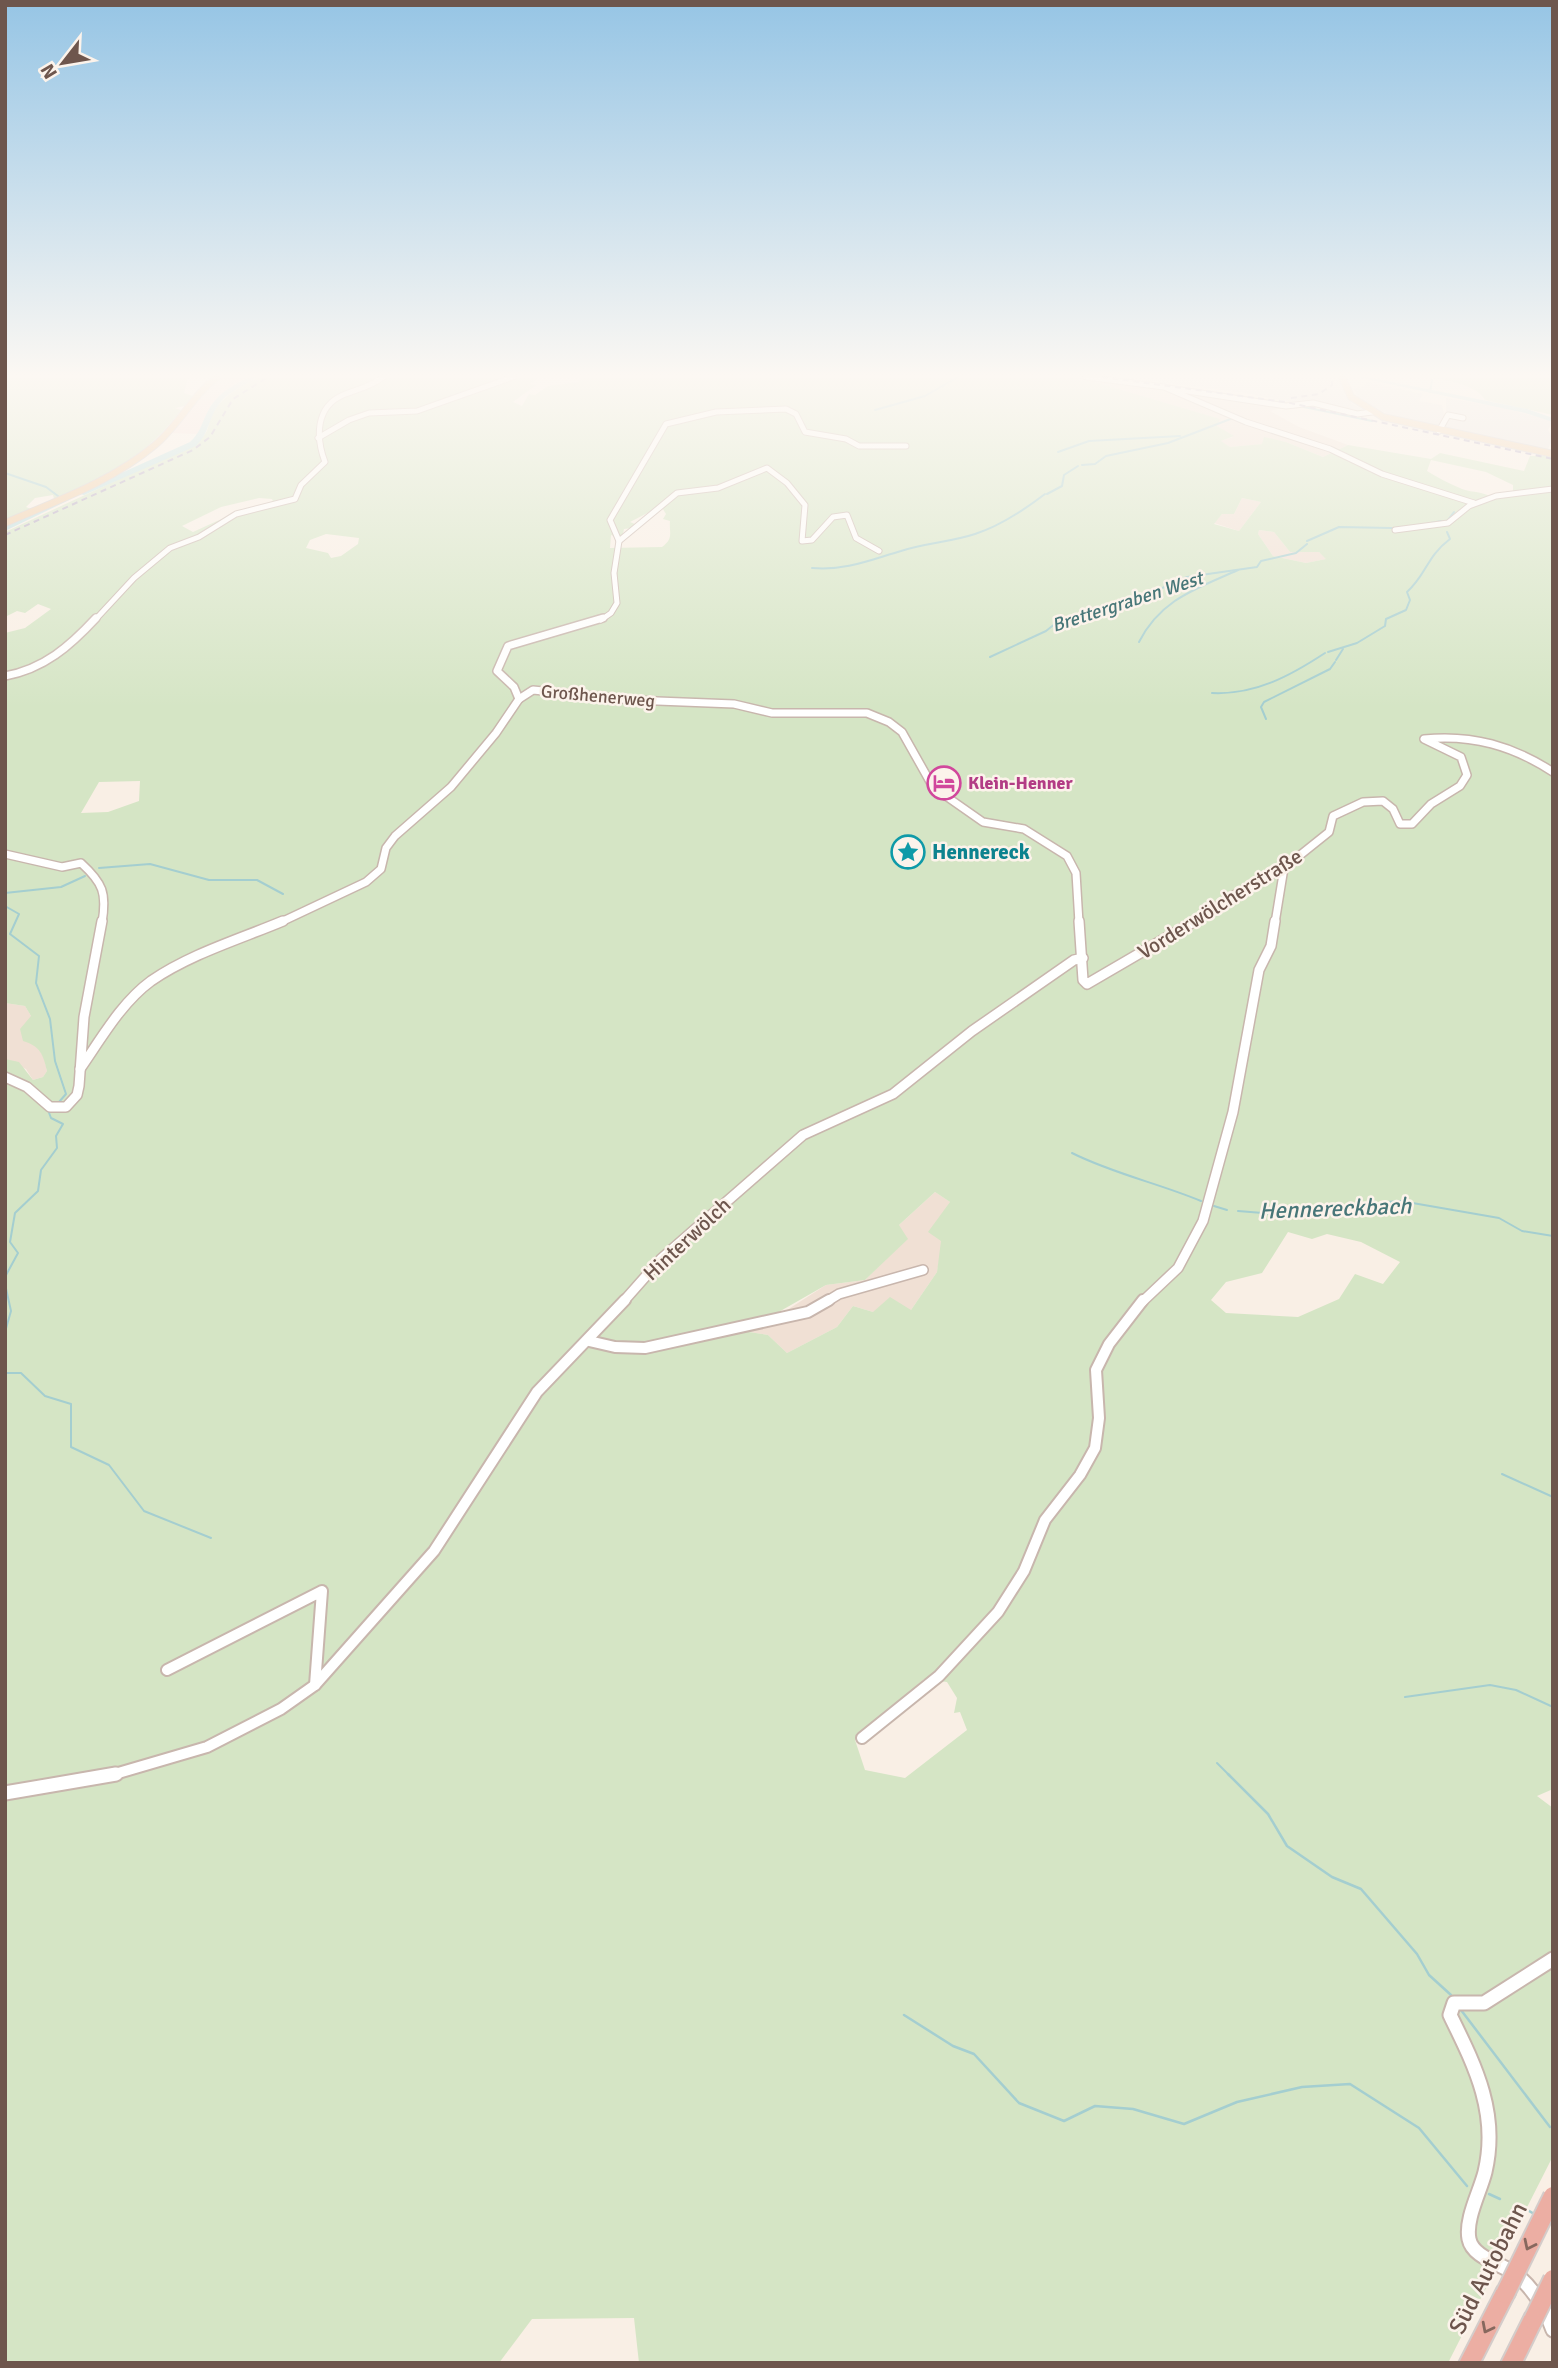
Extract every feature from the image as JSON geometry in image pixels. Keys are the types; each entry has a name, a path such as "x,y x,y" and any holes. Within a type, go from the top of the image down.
{"highway":[{"name":"Süd Autobahn","path":"1469,2363 1553,2196"},
{"path":"1511,2363 1553,2278"}],"main road":[{"path":"5,523 79,488"}],"street":[{"path":"5,676 17,674 65,651 134,578 170,548 200,537 236,514 295,499 299,488"},
{"path":"619,541 611,528 610,520 629,488"},
{"path":"519,699 514,687 497,671 508,646 536,635 599,621 612,613 616,606 614,561 619,541 677,493 719,488"},
{"path":"791,488 805,505 801,540 812,540 833,517 847,515 856,538 880,551"},
{"path":"1425,488 1474,503"},
{"path":"1395,530 1448,523 1460,510 1474,503 1515,492 1553,489"},
{"path":"514,687 536,690"},
{"name":"Großhenerweg","path":"80,1069 119,1013 150,982 183,963 293,917 366,882 381,869 386,848 395,836 451,787 496,733 519,699 536,690 632,700 734,704 791,714 851,711 867,713 889,722 902,732 933,787 983,822 1024,829 1066,856 1076,873 1083,958"},
{"name":"Vorderwölcherstraße","path":"1083,958 1083,980 1090,984 1181,930 1230,897 1284,868 1326,835 1333,825 1333,816 1353,806 1383,801 1393,809 1400,824 1408,826 1432,803 1460,789 1466,780 1464,761 1450,750 1423,742 1424,738 1457,736 1489,741 1517,752 1553,772"},
{"path":"5,854 62,867 81,863 99,879 103,887 103,915 84,1017 77,1095 66,1107 50,1107 27,1087 5,1077"},
{"path":"862,1738 939,1676 998,1612 1024,1571 1045,1520 1080,1475 1095,1448 1099,1418 1096,1370 1109,1344 1149,1293 1178,1268 1203,1221 1233,1112 1259,970 1271,946 1284,868"},
{"name":"Hinterwölch","path":"5,1793 39,1789 182,1758 258,1722 294,1702 316,1685 434,1551 524,1408 662,1259 803,1135 893,1094 972,1031 1074,960 1083,958"},
{"path":"589,1340 615,1347 645,1348 725,1328 808,1312 839,1294 923,1270"},
{"path":"167,1670 321,1591 324,1593 316,1685"},
{"path":"1553,1959 1484,2003 1454,2003 1450,2015 1480,2073 1488,2096 1491,2123 1487,2167 1468,2237 1475,2252 1510,2269 1528,2286 1548,2313 1553,2330"}],"shaded area":[{"path":"1242,498 1261,502 1239,531 1214,523 1222,514 1234,514"},
{"path":"1259,530 1274,532 1290,552 1319,552 1327,559 1306,563 1273,556 1258,534"},
{"path":"5,1003 25,1006 31,1016 36,1045 44,1057 47,1071 43,1077 33,1080 26,1069 5,1059"},
{"path":"935,1192 950,1202 937,1272 911,1310 873,1312 853,1306 837,1327 787,1353 768,1335 749,1332 749,1329 787,1310 826,1285 865,1280 907,1239 898,1226"}],"green space":[{"path":"5,488 79,488 54,499 53,495 35,498 26,507 31,509 5,520"},
{"path":"101,488 1459,488 1483,493 1494,499 1513,494 1513,488 1553,488 1553,1789 1537,1796 1553,1808 1553,2156 1448,2363 639,2363 634,2318 532,2319 499,2363 5,2363 5,1059 19,1062 33,1080 43,1077 47,1071 40,1052 23,1041 20,1029 31,1016 25,1006 5,1003 5,633 25,628 51,609 38,604 25,613 17,611 5,617 5,532","holes":["259,498 272,499 274,504 217,521 193,532 182,526 221,507","1242,498 1261,502 1239,531 1214,524 1222,514 1234,514","661,506 666,514 663,519 670,521 670,538 662,547 610,548 611,535 622,539 624,529 632,528 635,524 630,522","1259,530 1274,532 1290,552 1319,552 1326,559 1306,563 1273,556 1258,534","326,534 359,538 358,544 341,556 331,558 328,553 306,548 310,540","140,781 139,801 108,812 81,813 99,782","935,1192 950,1202 928,1232 941,1241 937,1272 911,1310 890,1297 873,1312 853,1306 837,1327 787,1353 768,1335 749,1332 749,1329 826,1285 865,1280 908,1239 899,1225","1288,1232 1312,1239 1327,1234 1361,1242 1400,1262 1383,1284 1355,1274 1339,1299 1298,1317 1226,1313 1211,1300 1226,1282 1262,1273","924,1679 947,1682 957,1698 954,1713 960,1712 967,1730 905,1778 865,1770 855,1740"]}],"waterway":[{"path":"47,488 58,496"},
{"path":"81,493 94,488"},
{"path":"1047,494 1059,488"},
{"path":"812,568 846,566 975,534 1012,517 1045,494"},
{"path":"5,529 65,500"},
{"name":"Brettergraben West","path":"1447,521 1454,512"},
{"name":"Brettergraben West","path":"1426,524 1441,521"},
{"name":"Brettergraben West","path":"1307,541 1339,527 1392,528"},
{"path":"1328,652 1357,643 1385,626 1386,619 1406,610 1410,600 1407,592 1436,552 1450,539 1447,532"},
{"name":"Brettergraben West","path":"990,657 1046,631 1061,619 1091,613 1100,607 1131,602 1187,577 1257,567 1261,561 1296,553 1307,544"},
{"path":"1139,642 1148,627 1169,605 1238,570"},
{"path":"1336,660 1343,649"},
{"path":"1212,693 1243,691 1272,682 1325,653"},
{"path":"1266,719 1261,707 1264,702 1330,669 1335,662"},
{"path":"99,868 150,864 209,880 257,880 283,894"},
{"path":"5,893 61,887 85,876"},
{"path":"5,906 19,914 10,934 39,956 36,983 50,1019 55,1061 66,1094 59,1102"},
{"path":"5,1277 18,1253 10,1242 15,1213 38,1191 41,1170 57,1148 56,1136 63,1124 51,1118 48,1110"},
{"name":"Hennereckbach","path":"1072,1153 1201,1201"},
{"name":"Hennereckbach","path":"1238,1211 1287,1215 1341,1207 1375,1208 1387,1202 1401,1201 1499,1218 1522,1231 1553,1236"},
{"name":"Hennereckbach","path":"1214,1206 1227,1210"},
{"path":"5,1284 11,1311 5,1332"},
{"path":"5,1373 21,1373 45,1396 71,1404 71,1447 109,1465 144,1511 211,1538"},
{"path":"1502,1474 1553,1497"},
{"path":"1405,1697 1490,1685 1516,1690 1553,1707"},
{"path":"1217,1763 1268,1814 1287,1846 1332,1877 1361,1889 1417,1954 1429,1975 1451,1995"},
{"path":"1461,2010 1550,2127"},
{"path":"904,2015 953,2046 974,2054 1019,2103 1064,2121 1095,2106 1133,2109 1184,2124 1237,2102 1302,2087 1350,2084 1419,2128 1467,2186"},
{"path":"1489,2194 1500,2199"},
{"path":"1519,2205 1536,2215"}],"railway":[{"path":"5,535 110,488"}],"place":[{"name":"Klein-Henner","path":"944,783"},
{"name":"Hennereck","path":"908,852"}]}
